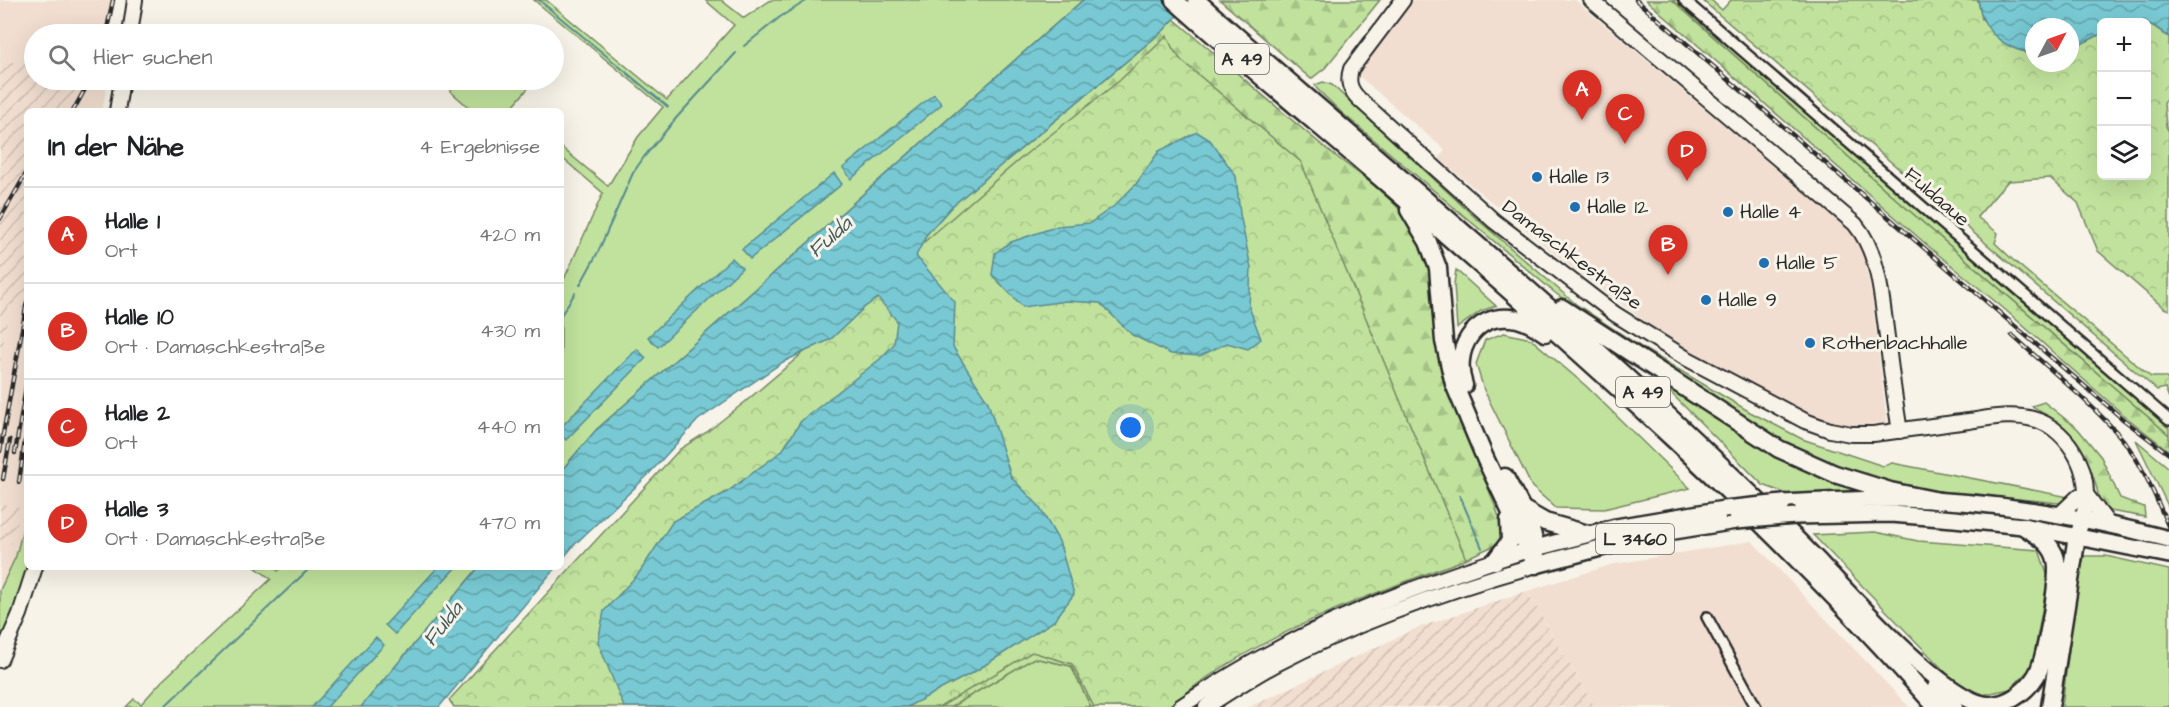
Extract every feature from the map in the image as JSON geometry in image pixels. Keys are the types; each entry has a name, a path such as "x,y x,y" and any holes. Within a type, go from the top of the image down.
{"highway":[{"name":"A 49","path":"1174,0 1511,273 1748,490 1883,628 1954,707"},
{"name":"A 49","path":"1196,0 1392,188 1606,378 1726,489 1776,538 1936,707"},
{"path":"1392,188 1417,220 1434,255 1442,291 1444,341 1454,384 1516,509 1533,529 1532,549 1536,565"},
{"path":"1511,273 1637,358 1779,448 1845,478 1890,491 1939,501"},
{"path":"1495,561 1511,539 1516,509 1461,378 1460,358 1467,339 1491,320 1504,317 1520,319 1536,327 1606,378"},
{"path":"1516,509 1545,522 1587,534"},
{"path":"1883,628 1949,688 1970,700 1986,705 2013,699 2035,679 2044,656 2057,571 2057,560 2052,548 2023,526"},
{"path":"2050,707 2077,536"}],"main road":[{"name":"L 3460","path":"1532,549 1616,527 1724,509 1783,503 1899,499 1939,501 2059,515 2167,538"},
{"name":"L 3460","path":"1536,565 1650,535 1737,521 1796,516 1891,514 2023,526 2169,555"}],"street":[{"path":"131,24 135,0"},
{"name":"Damaschkestraße","path":"1403,0 1351,69 1349,87 1359,99 1494,221 1615,314 1684,357 1805,421 1830,430 1851,434 1900,431 2005,416 2034,419 2046,424 2062,435 2072,449 2084,497 2077,536"},
{"path":"1591,0 1855,224 1866,237 1880,291 1900,431"},
{"name":"Fuldaaue","path":"1683,0 2169,420"},
{"path":"117,108 120,90"},
{"path":"2059,515 2084,497"},
{"name":"Damaschkestraße","path":"2084,497 2109,525"},
{"name":"L 3460","path":"1180,707 1270,653 1359,610 1532,549"},
{"name":"L 3460","path":"1206,707 1275,665 1366,622 1473,584 1536,565"},
{"path":"0,660 20,614 34,570"},
{"path":"1707,617 1756,707"},
{"path":"1194,707 1210,688"}],"shaded area":[{"path":"0,0 115,0 111,24 24,24 24,90 106,90 103,108 24,108 24,524 16,556 0,589"},
{"path":"1410,0 1575,0 1853,234 1863,253 1872,298 1887,423 1852,426 1811,417 1670,340 1570,266 1439,159 1445,150 1354,72"},
{"path":"0,60 24,64 24,90 79,90 78,97 70,108 24,108 24,308 9,305 0,367"},
{"path":"0,503 21,508 12,543 8,545 0,544"},
{"path":"1752,541 1909,707 1595,707 1527,591 1614,564"},
{"path":"1527,591 1595,707 1249,707 1417,628"}],"green space":[{"path":"534,0 546,0 667,100 734,25 705,0 721,0 744,18 771,0 1083,0 596,430 564,467 564,279 603,193 564,160 564,149 608,186 638,137 663,107"},
{"path":"1220,0 1380,0 1325,68 1311,79"},
{"path":"1646,0 1672,0 1905,207 2169,435 2169,451 2126,417"},
{"path":"1672,0 1677,0 2169,428 2169,435 1905,207"},
{"path":"1702,0 1711,0 1722,10 1731,0 1978,0 1982,19 2025,53 2025,72 2079,72 2079,45 2097,36 2097,180 2151,180 2151,26 2169,37 2169,92 2164,104 2166,126 2169,132 2169,310 2098,251 2078,203 2050,178 2008,181 1977,217 1998,233 1995,243 2013,260 2151,377 2165,377 2169,381 2169,398 2165,388 2157,390"},
{"path":"1174,19 1323,146 1391,200 1418,235 1431,280 1436,343 1449,394 1489,491 1506,540 1465,559 1348,602 1288,628 1228,660 1163,707 1091,707 1071,666 1034,658 951,707 907,707 916,256 927,234 952,206 1164,30"},
{"path":"1167,36 1181,60 1301,162 1466,559 1343,606 1283,634 1225,666 1174,705 1173,703 1166,707 1094,707 1072,664 1032,652 940,707 454,707 449,700 680,449 707,432 745,402 849,314 923,243 1026,154 1118,82"},
{"path":"1323,82 1332,85 1477,219 1577,305 1644,349 1750,412 1802,439 1883,466 1892,463 2069,497 2059,503 1898,487 1811,458 1760,429 1607,332 1554,292 1341,112 1317,89 1315,85"},
{"path":"527,90 513,106 515,108 470,108 450,91"},
{"path":"1456,270 1496,306 1481,311 1457,328 1454,284"},
{"path":"1504,333 1531,339 1586,386 1690,488 1604,509 1556,508 1532,487 1484,390 1476,364 1485,340"},
{"path":"1660,382 1799,468 1834,483 1867,492 1793,496 1763,485"},
{"path":"2044,402 2078,429 2101,457 2120,498 2144,507 2145,517 2110,511 2100,505 2092,473 2078,447 2059,426 2032,406"},
{"path":"2136,440 2169,468 2169,508"},
{"path":"24,525 24,570 28,570 0,646 0,590 16,556"},
{"path":"1875,532 1918,541 2039,550 2048,577 2032,667 2010,689 1981,695 1956,683 1813,535"},
{"path":"2084,556 2106,556 2169,570 2169,707 2062,707 2075,597"},
{"path":"259,570 476,570 361,707 126,707 134,699 141,704 162,681 271,579"},
{"path":"1034,658 1071,666 1091,707 951,707"}],"water":[{"name":"Fulda","path":"1083,0 1192,0 1164,30 952,206 927,234 916,256 955,302 953,347 988,402 1011,477 1038,505 1059,541 1074,594 1054,621 974,672 907,707 624,707 598,642 604,611 639,573 673,521 727,492 782,451 801,421 880,359 894,344 897,321 878,298 831,339 783,362 698,420 647,476 564,557 564,467 596,430"},
{"path":"1978,0 2169,0 2169,37 2151,26 2151,18 2097,18 2097,36 2079,45 2079,18 2025,18 2025,52 2011,47 1997,38 1982,17"},
{"path":"934,94 942,104 851,179 843,168"},
{"path":"1197,132 1210,140 1236,176 1240,214 1251,268 1249,307 1261,339 1248,349 1227,343 1200,356 1171,354 1132,335 1100,303 1066,301 1023,307 992,275 995,253 1011,242 1058,226 1090,223 1114,206 1136,184 1159,151"},
{"path":"834,173 842,184 750,259 742,249"},
{"path":"732,258 742,268 658,347 648,337"},
{"path":"637,349 646,358 566,440 564,424"},
{"path":"435,570 453,570 395,634 385,625"},
{"name":"Fulda","path":"476,570 553,570 439,707 361,707"},
{"path":"376,637 384,645 327,707 312,707"}],"waterway":[{"path":"539,0 668,107"},
{"path":"744,46 780,17 808,0"},
{"path":"580,285 598,252 633,173 678,116 736,53"},
{"path":"564,310 575,293"},
{"path":"1460,496 1482,548"},
{"path":"164,707 308,570"}],"railway":[{"path":"108,24 113,0"},
{"path":"1636,0 2124,420 2169,454"},
{"path":"75,108 85,90"},
{"path":"0,219 24,177"},
{"path":"0,451 24,319"},
{"path":"2012,335 2085,400 2124,441 2144,472 2169,528"},
{"path":"15,453 24,399"},
{"path":"3,479 10,440"},
{"path":"19,482 24,448"}],"place":[{"name":"Halle 1","path":"1582,120"},
{"name":"Halle 2","path":"1625,144"},
{"name":"Halle 13","path":"1537,177"},
{"name":"Halle 3","path":"1687,181"},
{"name":"Halle 12","path":"1575,207"},
{"name":"Halle 4","path":"1728,212"},
{"name":"Halle 5","path":"1764,263"},
{"name":"Halle 10","path":"1668,275"},
{"name":"Halle 9","path":"1706,300"},
{"name":"Rothenbachhalle","path":"1810,343"}]}
